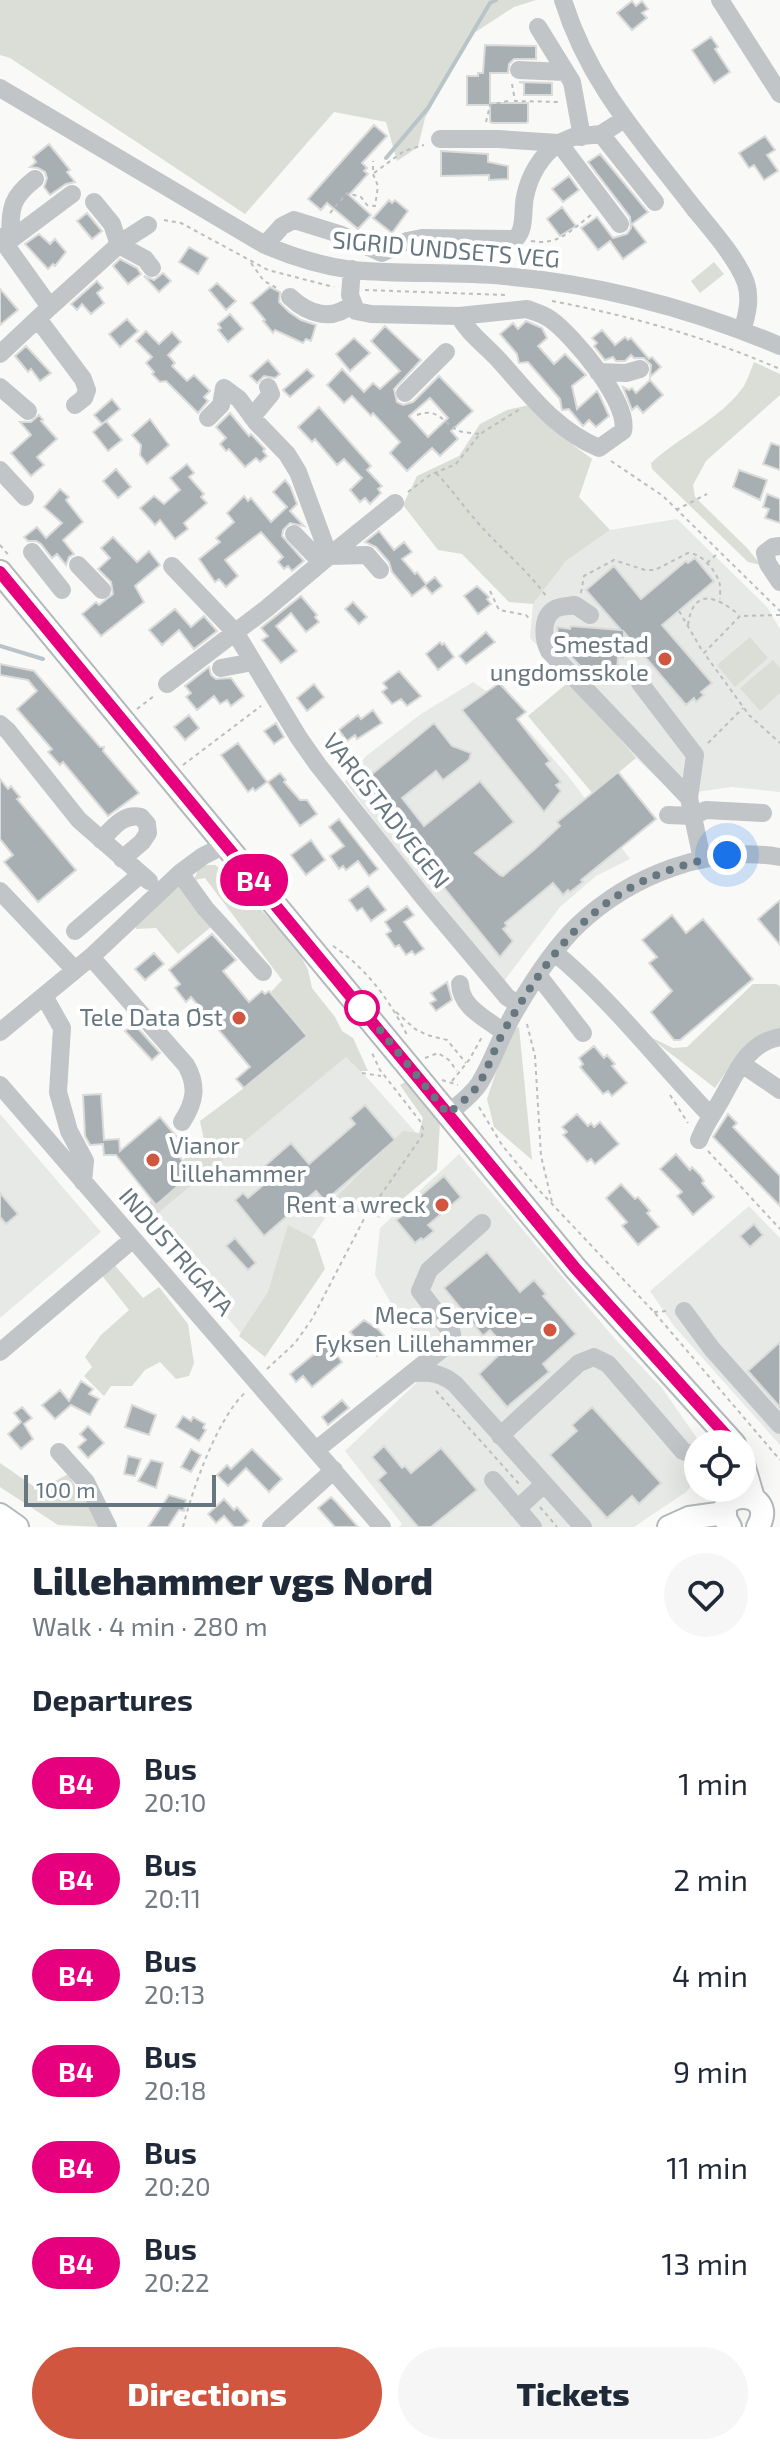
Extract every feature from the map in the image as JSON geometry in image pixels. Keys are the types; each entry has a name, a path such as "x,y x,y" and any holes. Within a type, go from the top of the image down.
{"main road":[{"path":"5,565 225,845 576,1269 721,1430"},
{"path":"713,1422 716,1430"},
{"path":"669,1527 689,1518 746,1510"},
{"path":"0,1515 17,1527"}],"street":[{"path":"563,0 573,33 623,120 707,225 743,277 747,287 748,310 742,331"},
{"path":"720,0 780,94"},
{"path":"538,27 572,82 576,102 591,135 655,202"},
{"path":"519,70 565,72"},
{"name":"SIGRID UNDSETS VEG","path":"0,88 265,245 310,261 351,287 503,276 577,286 675,308 780,346"},
{"path":"265,245 290,220 320,228 382,253 407,241 422,238 498,241 519,237 527,189 542,160 559,143 573,137 591,135 623,120"},
{"path":"440,139 559,143 620,224"},
{"path":"35,179 14,199 5,240 83,379 87,390 84,398 75,405"},
{"path":"5,240 72,194"},
{"path":"94,202 112,224 119,245 145,259 152,268"},
{"path":"0,354 119,245 148,225"},
{"path":"290,297 302,308 333,315 344,312 351,287"},
{"path":"351,287 356,311 371,314 459,316 527,309 540,313 554,322 598,372 625,420 620,435 599,448 566,430 544,412 466,328 459,316"},
{"path":"405,393 446,352"},
{"path":"598,372 626,373 640,369"},
{"path":"0,387 28,411"},
{"path":"252,417 269,399 271,394 268,387"},
{"path":"208,418 221,405 224,388 239,399 287,454 298,472 325,559"},
{"path":"0,470 25,497"},
{"path":"167,684 395,503"},
{"path":"294,534 325,559 367,555 380,570"},
{"path":"780,546 765,553 780,582"},
{"path":"32,552 62,590"},
{"path":"78,565 102,590"},
{"name":"VARGSTADVEGEN","path":"172,566 235,632 312,756 423,897 507,997 519,1005"},
{"path":"574,609 549,615 544,640 551,655 588,690 690,807"},
{"path":"221,668 253,662"},
{"path":"637,680 695,755 690,807 702,859"},
{"path":"0,724 79,820 161,890"},
{"path":"668,815 690,807 763,813"},
{"path":"101,840 124,818 132,814 141,817 147,824 148,833 122,859"},
{"path":"0,1032 91,957 180,873 225,845"},
{"path":"448,1114 479,1084 497,1028 519,1005 554,952 581,922 637,883 702,859 757,853 780,857"},
{"path":"180,873 205,908 263,972"},
{"path":"75,931 141,874"},
{"path":"0,891 75,970"},
{"path":"554,952 600,994 710,1115"},
{"path":"91,957 186,1065 195,1080 192,1106 182,1122"},
{"path":"538,975 583,1033"},
{"path":"460,984 461,995 470,1007 497,1028"},
{"path":"44,996 62,1028 58,1092 69,1131 85,1161 83,1182"},
{"path":"699,1140 710,1115 742,1064 757,1046 780,1037"},
{"path":"742,1064 780,1090"},
{"name":"INDUSTRIGATA","path":"0,1085 132,1240 260,1377 316,1450 382,1527"},
{"path":"316,1450 452,1341 452,1333 420,1291 429,1270 482,1223"},
{"path":"0,1352 132,1240"},
{"path":"684,1311 712,1349 780,1425"},
{"path":"500,1436 585,1360 594,1357 604,1361 684,1451"},
{"path":"414,1373 432,1372 445,1376 500,1436 531,1497 533,1527"},
{"path":"59,1452 86,1482 108,1527"},
{"path":"271,1527 334,1470"},
{"path":"493,1480 531,1497 583,1527"}],"path":[{"path":"513,99 511,82 519,70"},
{"path":"493,139 486,125 490,105 513,99 576,102"},
{"path":"373,174 404,151 440,139"},
{"path":"320,228 347,193 361,197 367,205 375,206 378,186 373,174 373,161"},
{"path":"519,237 549,243 568,236 587,218"},
{"path":"148,225 161,220 176,221 277,274 329,286 507,295"},
{"path":"250,262 264,281 290,297"},
{"path":"546,300 602,310 684,332 780,369"},
{"path":"395,503 435,473 456,464 480,434 518,410 531,408 544,412"},
{"path":"417,415 427,411 436,413 460,431 480,434"},
{"path":"599,448 609,459 663,496 780,613"},
{"path":"435,473 451,487 473,518 531,575 574,609 582,591 584,576 614,560 655,570 688,553 694,553 719,580 720,599"},
{"path":"676,510 707,494"},
{"path":"0,545 5,565"},
{"path":"706,564 718,552"},
{"path":"490,591 499,610 526,615 544,640"},
{"path":"688,625 690,612 699,601 707,598 720,599 740,616"},
{"path":"679,611 743,708 780,743"},
{"path":"704,653 740,616 780,613"},
{"path":"588,690 637,680"},
{"path":"136,710 167,684"},
{"path":"183,766 274,697"},
{"path":"695,755 743,708"},
{"path":"356,759 366,774 357,780 356,785"},
{"path":"332,946 353,960 395,1011 415,1029 447,1040 466,1063"},
{"path":"519,1005 534,1047 541,1156 552,1204"},
{"path":"395,1011 408,1037"},
{"path":"183,1527 220,1425 232,1406 295,1343 312,1319 364,1219 422,1136 420,1121 384,1076 373,1056 371,1019"},
{"path":"452,1081 497,1028"},
{"path":"423,1059 438,1053 449,1060 458,1072"},
{"path":"416,1056 424,1065"},
{"path":"362,1073 394,1079"},
{"path":"437,1078 452,1081 479,1107 502,1145 552,1204 654,1312 780,1460"},
{"path":"668,1093 717,1162 780,1229"},
{"path":"433,1388 557,1527"}],"shaded area":[{"path":"0,0 536,0 514,7 471,35 425,118 418,147 397,161 386,122 334,112 245,214 10,58 0,55"},
{"path":"714,262 724,274 700,293 691,281"},
{"path":"754,362 780,374 780,395 706,461 693,485 695,497 761,565 748,562 652,469 651,463 724,408 744,386"},
{"path":"529,405 554,431 592,459 579,497 610,530 566,561 533,604 509,602 462,554 438,550 403,505 417,476 459,456 480,424 507,410"},
{"name":"Smestad ungdomsskole","path":"677,519 767,607 780,629 780,792 732,787 675,795 636,758 571,680 530,638 533,604 566,561 610,530"},
{"path":"750,637 768,658 735,687 717,665"},
{"path":"773,660 780,668 780,693 760,711 740,688"},
{"path":"571,680 636,758 593,794 528,716"},
{"path":"473,682 506,705 569,777 630,859 596,876 560,907 504,981 429,893 345,782 366,756 421,714"},
{"path":"215,865 223,871 296,946 308,970 312,988 342,1031 353,1038 368,1071 360,1071 346,1057 141,1227 135,1223 151,1200 156,1205 193,1173 183,1160 204,1140 200,1121 308,1036 271,992 282,980 205,878 194,880 199,867"},
{"path":"181,885 211,927 178,954 156,928 136,929 135,921"},
{"path":"753,984 780,986 780,1031 734,1060 715,1088 648,1036 673,1048 687,1047"},
{"path":"519,1027 532,1160 494,1127 487,1099 510,1030"},
{"path":"346,1054 419,1136 335,1203 245,1338 143,1222"},
{"path":"407,1081 440,1123 437,1170 380,1218 329,1204 403,1131 419,1133 423,1118 400,1085"},
{"path":"0,1114 101,1232 0,1318"},
{"path":"459,1154 615,1339 662,1388 691,1430 684,1430 684,1493 634,1527 399,1527 402,1524 345,1451 439,1361 393,1307 375,1275 380,1228"},
{"path":"749,1206 780,1238 780,1445 674,1326 650,1291"},
{"path":"288,1225 315,1239 325,1269 265,1357 239,1336 268,1292"},
{"path":"112,1262 143,1298 159,1287 188,1324 194,1363 189,1376 176,1379 160,1362 145,1370 132,1386 111,1386 104,1396 84,1376 92,1367 85,1357 101,1335 129,1310 100,1273"},
{"path":"0,1463 39,1490 68,1474 101,1527 58,1525 0,1487"}],"building":[{"path":"632,1 636,6 642,1 648,9 642,13 647,18 632,30 617,13"},
{"path":"711,37 730,72 714,83 692,50"},
{"path":"485,45 536,46 536,59 514,59 509,64 508,73 490,73 490,103 528,103 528,122 493,123 490,122 490,105 467,105 467,76 483,73"},
{"path":"519,82 552,83 552,95 524,95 524,83"},
{"path":"374,125 387,136 362,163 368,174 349,195 371,215 358,229 327,203 321,210 308,199"},
{"path":"765,136 775,150 767,155 778,171 764,180 754,165 749,168 739,153"},
{"path":"49,144 70,170 67,172 75,182 50,195 44,187 45,172 30,167 36,162 33,157"},
{"path":"441,151 488,154 488,162 508,166 508,179 489,180 489,175 441,176"},
{"path":"600,154 648,212 632,224 646,242 623,259 610,241 598,250 581,228 597,217 613,238 627,234 631,228 630,217 588,162"},
{"path":"569,176 579,190 563,202 552,189"},
{"path":"389,200 392,203 395,200 408,211 392,233 373,218"},
{"path":"562,207 576,226 560,236 547,219"},
{"path":"87,213 102,231 92,239 77,221"},
{"path":"39,234 50,244 55,239 66,252 55,266 53,264 48,269 25,244"},
{"path":"189,247 208,258 198,274 179,262"},
{"path":"120,259 137,268 141,274 128,284 113,266"},
{"path":"163,273 171,281 159,292 144,276 154,280"},
{"path":"97,281 103,288 97,293 104,303 91,314 82,304 77,310 71,304"},
{"path":"217,283 236,301 226,310 209,290"},
{"path":"270,287 280,292 279,302 289,312 316,325 311,341 306,339 303,343 275,330 273,333 263,321 251,303"},
{"path":"0,289 18,310 0,325"},
{"path":"230,314 243,329 228,342 218,330 221,328 218,324"},
{"path":"127,319 138,331 120,347 109,334"},
{"path":"526,321 542,328 547,338 538,346 554,364 565,354 586,375 572,386 577,409 597,391 599,394 609,416 596,427 589,420 583,426 569,409 562,410 560,399 528,362 519,363 517,354 500,334 513,323 518,329"},
{"path":"385,326 421,360 394,389 397,402 403,405 413,402 439,376 473,411 451,431 458,439 440,456 432,448 407,471 390,453 400,442 352,396 344,403 327,385 342,369 364,392 373,383 380,389 400,371 371,341","holes":["430,398 448,418 428,437 409,416"]},
{"path":"602,330 615,345 625,337 628,340 631,338 649,359 652,357 661,367 650,377 651,365 644,358 631,355 625,361 616,361 613,357 605,360 592,338"},
{"path":"146,331 159,344 172,332 181,342 168,355 175,363 172,366 187,381 194,375 210,391 204,397 208,401 198,413 166,381 160,382 152,374 154,372 146,363 152,357 136,341"},
{"path":"354,338 370,353 350,371 336,354"},
{"path":"26,346 51,373 40,381 15,356"},
{"path":"268,360 280,374 275,378 264,376 257,383 250,376"},
{"path":"307,369 314,376 290,397 283,390"},
{"path":"650,380 663,395 643,413 637,406 632,410 623,387 632,388 636,393"},
{"path":"112,399 120,409 102,424 94,415"},
{"path":"319,407 371,466 367,470 382,486 378,489 381,493 370,504 365,498 360,502 350,490 362,478 344,459 337,465 315,439 312,442 298,427"},
{"path":"230,413 249,436 251,434 265,449 263,451 267,456 260,462 256,458 245,467 229,449 226,451 220,444 226,438 216,427"},
{"path":"39,415 57,439 37,457 44,465 31,476 11,453 31,435 20,422 31,422"},
{"path":"150,419 169,445 147,464 140,455 141,445 132,435"},
{"path":"106,421 122,440 108,451 93,432"},
{"path":"771,443 780,446 780,470 763,464"},
{"path":"187,464 194,473 189,477 204,494 201,497 207,503 184,523 188,529 175,539 160,520 155,525 140,508 154,496 164,504 180,490 170,478"},
{"path":"116,469 131,487 118,498 103,481"},
{"path":"739,470 767,480 760,500 733,487"},
{"path":"285,480 297,504 290,511 304,526 290,523 282,536 304,561 292,571 288,566 284,569 278,562 283,557 261,532 225,560 238,576 226,587 219,579 215,582 199,559 220,542 216,538 234,522 227,513 244,496 248,501 251,498 271,522 287,507 273,492"},
{"path":"60,489 69,497 66,500 83,522 63,540 74,554 66,565 57,554 52,558 41,544 24,537 37,527 46,538 62,523 44,507"},
{"path":"767,494 780,499 780,523 765,518 769,509 763,507"},
{"path":"379,531 394,550 404,542 412,552 402,559 426,584 435,577 442,586 432,594 425,586 412,596 376,547 365,542"},
{"path":"113,537 137,562 149,551 160,565 135,586 144,602 101,636 82,614 96,602 99,605 113,594 111,582 98,569 110,558 101,548"},
{"path":"695,558 714,581 662,625 712,683 701,692 704,695 696,702 694,698 686,705 624,632 623,658 618,657 617,672 583,669 559,644 557,627 621,630 586,590 614,566 641,599 686,561 688,563"},
{"path":"477,586 489,597 487,599 491,604 478,614 464,596"},
{"path":"301,596 319,622 306,632 291,613 276,626 297,651 281,663 262,640 268,636 261,628"},
{"path":"353,602 367,617 359,624 345,609"},
{"path":"175,609 191,627 204,616 217,631 194,649 179,630 162,645 149,630"},
{"path":"486,632 495,642 466,664 459,656"},
{"path":"440,642 454,657 438,670 426,654"},
{"path":"0,664 34,671 100,747 104,747 103,751 139,793 108,816 63,762 60,765 48,752 52,749 17,709 37,691 28,680 0,675"},
{"path":"209,667 216,679 231,678 244,696 231,706 227,700 220,704 214,696 197,710 186,697 191,693 185,686"},
{"path":"399,671 421,696 407,706 401,699 392,704 382,692 387,688 383,683"},
{"path":"499,683 526,712 517,719 550,761 546,764 561,782 556,785 561,791 544,812 462,710"},
{"path":"314,684 324,697 307,711 297,698"},
{"path":"373,710 382,723 357,739 355,735 347,741 339,730 358,715 361,719"},
{"path":"189,715 199,728 185,740 174,727"},
{"path":"276,723 284,737 274,744 264,731"},
{"path":"434,723 452,746 471,753 469,760 443,780 436,771 402,798 424,826 480,781 514,822 475,853 500,875 503,876 535,849 560,826 557,822 618,772 656,819 570,892 568,890 563,895 553,883 505,923 507,926 503,929 513,941 500,957 360,784"},
{"path":"238,743 267,782 255,791 253,788 248,792 221,755"},
{"path":"280,773 300,800 307,800 317,814 300,826 268,782"},
{"path":"0,779 8,789 11,786 20,797 17,799 76,870 38,902 4,862 13,855 0,839"},
{"path":"339,819 378,869 369,876 358,861 346,870 343,866 339,869 330,856 344,846 329,827"},
{"path":"311,840 325,860 306,875 291,855"},
{"path":"368,886 386,910 371,921 362,908 357,911 349,900"},
{"path":"780,900 780,945 758,919"},
{"path":"407,906 414,915 404,922 424,949 415,955 412,951 406,955 399,945 395,947 386,934 391,931 385,922"},
{"path":"672,915 686,933 703,919 753,979 680,1040 674,1040 651,1012 672,991 649,963 657,957 642,940"},
{"path":"212,934 236,960 223,971 249,1002 262,991 265,994 269,991 307,1036 244,1088 236,1079 250,1067 191,997 186,1002 175,988 180,984 169,970"},
{"path":"154,953 164,964 145,980 135,969"},
{"path":"447,982 452,1000 436,1011 430,1003 436,1000 431,993"},
{"path":"134,1024 160,1053 152,1060 125,1031"},
{"path":"594,1046 604,1058 607,1055 627,1083 612,1096 608,1091 603,1094 580,1067 583,1064 579,1058"},
{"path":"101,1094 104,1140 119,1139 120,1151 160,1117 186,1148 178,1155 193,1173 156,1205 116,1155 104,1155 103,1144 90,1145 85,1136 83,1095"},
{"path":"365,1105 395,1140 325,1201 316,1191 264,1236 235,1200 243,1193 248,1198 268,1181 259,1171 291,1143 309,1164 355,1124 350,1118"},
{"path":"577,1114 588,1126 591,1123 594,1127 600,1122 619,1144 595,1164 591,1159 587,1162 563,1135 567,1132 562,1127"},
{"path":"728,1114 737,1123 733,1127 780,1176 780,1206 713,1137"},
{"path":"676,1154 690,1170 692,1167 700,1175 704,1181 702,1183 714,1197 693,1215 677,1196 682,1192 660,1169"},
{"path":"444,1176 461,1197 428,1225 434,1231 415,1243 396,1220 402,1216 400,1213"},
{"path":"621,1184 635,1199 638,1197 659,1227 638,1245 622,1226 627,1222 606,1198"},
{"path":"0,1193 18,1214 6,1224 0,1217"},
{"path":"754,1224 763,1235 750,1247 740,1236"},
{"path":"235,1238 256,1263 248,1270 226,1246"},
{"path":"487,1252 520,1292 534,1280 546,1294 543,1296 576,1334 543,1364 549,1372 507,1407 479,1374 506,1348 490,1330 483,1336 444,1288"},
{"path":"364,1320 379,1330 391,1344 377,1356 365,1343 362,1346 350,1332"},
{"path":"331,1340 342,1362 312,1387 303,1376 296,1382 290,1374"},
{"path":"780,1342 780,1407 748,1371"},
{"path":"81,1381 93,1389 89,1394 99,1399 90,1415 71,1405 55,1419 42,1405 60,1390 69,1401"},
{"path":"342,1400 349,1408 328,1425 322,1417"},
{"path":"132,1405 156,1415 149,1435 125,1427"},
{"path":"22,1407 32,1418 24,1424 33,1439 21,1449 8,1434 21,1422 14,1413"},
{"path":"592,1407 661,1483 639,1504 632,1496 607,1518 550,1455 577,1431 572,1425"},
{"path":"183,1416 191,1421 193,1417 205,1424 203,1428 206,1430 199,1441 176,1427"},
{"path":"88,1426 104,1443 88,1458 78,1447 86,1440 80,1434"},
{"path":"384,1446 402,1468 405,1466 411,1473 441,1448 477,1490 431,1527 418,1527 378,1480 386,1473 372,1457"},
{"path":"191,1449 201,1455 191,1472 181,1467"},
{"path":"252,1449 282,1479 269,1492 246,1468 228,1486 217,1475 227,1465 231,1469"},
{"path":"128,1456 141,1459 135,1476 124,1474"},
{"path":"151,1460 163,1463 156,1488 138,1481"},
{"path":"169,1495 186,1500 184,1511 179,1510 168,1527 148,1527"},
{"path":"331,1497 358,1527 335,1527 318,1508"},
{"path":"224,1499 234,1510 237,1507 249,1521 242,1527 234,1527 224,1516 216,1523 208,1514"}],"waterway":[{"path":"386,158 428,108 490,3 496,0"},
{"path":"0,646 43,659"}],"bus line":[{"name":"B4","path":"0,572 576,1269 722,1430"}],"place":[{"name":"Smestad ungdomsskole","path":"665,659"},
{"name":"Tele Data Øst","path":"239,1018"},
{"name":"Vianor Lillehammer","path":"153,1160"},
{"name":"Rent a wreck","path":"442,1205"},
{"name":"Meca Service - Fyksen Lillehammer","path":"550,1330"}],"route":[{"path":"362,1008 448,1114 479,1084 500,1037 519,1005 554,952 581,922 637,883 658,873 702,859 727,855"}]}
